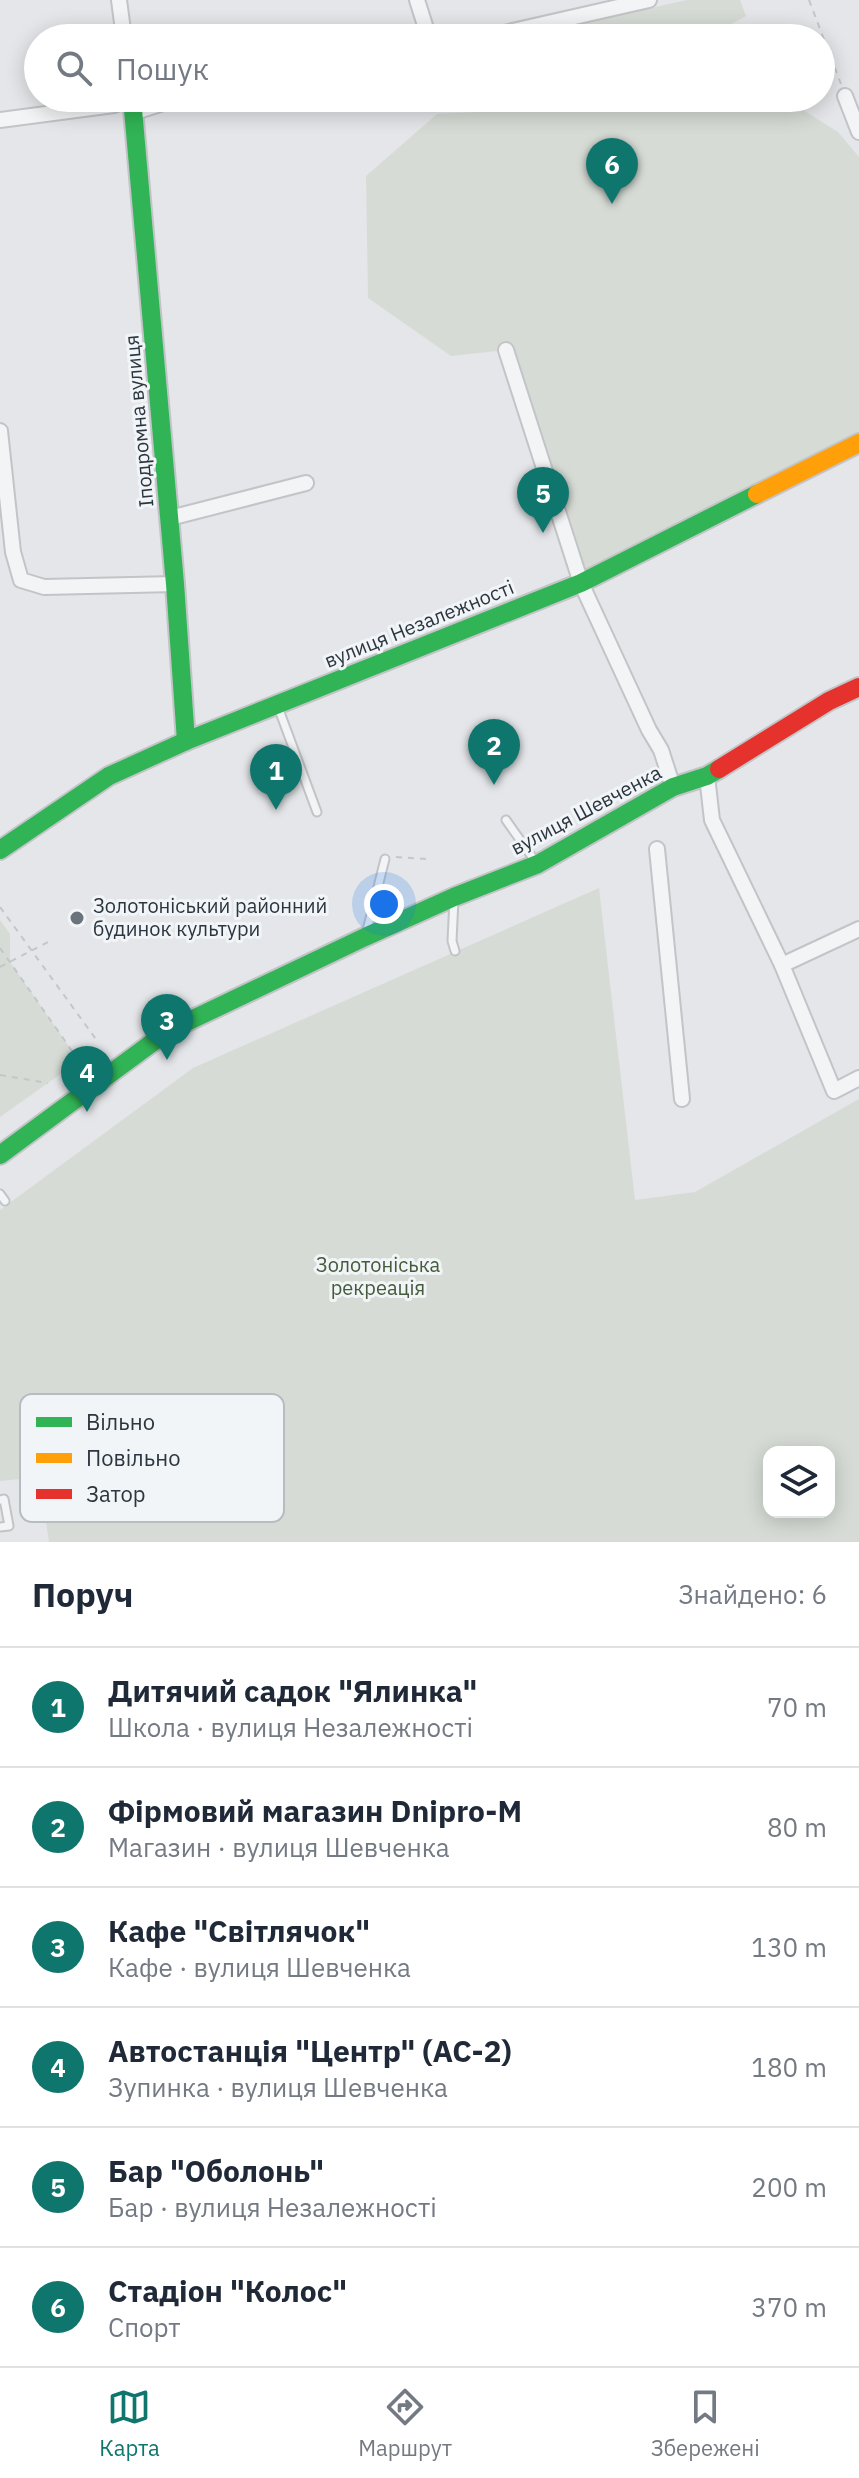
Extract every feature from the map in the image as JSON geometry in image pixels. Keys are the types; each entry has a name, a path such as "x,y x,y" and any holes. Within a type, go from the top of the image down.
{"street":[{"path":"119,0 122,24"},
{"path":"417,0 425,24"},
{"path":"544,24 649,0"},
{"path":"845,96 859,132"},
{"path":"0,120 61,112"},
{"name":"Іподромна вулиця","path":"133,112 170,518 186,741"},
{"path":"506,350 581,583 661,750 673,787"},
{"path":"0,431 13,552 21,580 44,587 175,584"},
{"name":"вулиця Незалежності","path":"0,850 109,776 186,741 581,583 859,443"},
{"path":"170,518 306,483"},
{"name":"вулиця Шевченка","path":"0,1155 168,1031 365,937 538,864 673,787 707,776 829,701 859,687"},
{"path":"707,776 712,820 782,965 834,1091 859,1078"},
{"path":"657,849 682,1099"},
{"path":"782,965 859,929"}],"lane":[{"path":"277,705 317,812"},
{"path":"506,820 538,864"},
{"path":"365,937 388,858"},
{"path":"454,897 452,941 455,951"},
{"path":"0,1500 4,1499 9,1526 0,1527"}],"path":[{"path":"809,0 818,24"},
{"path":"835,69 845,96"},
{"path":"388,858 427,859"},
{"path":"0,907 98,1042"},
{"path":"0,967 50,941"},
{"path":"0,948 79,1061"},
{"path":"0,1075 48,1083"}],"green space":[{"path":"687,0 740,0 746,16 731,24 579,24"},
{"path":"806,112 838,132 859,157 859,443 581,583 506,350 451,356 368,298 366,176 437,114"},
{"name":"Золотоніська рекреація","path":"599,888 635,1200 695,1192 859,1099 859,1542 49,1542 46,1522 284,1522 284,1394 20,1394 20,1479 0,1481 0,1210 193,1068"},
{"path":"0,920 10,934 10,962 79,1061 0,1117"}],"traffic: fast":[{"path":"133,112 186,741"},
{"path":"0,850 109,776 186,741 581,583 757,494"},
{"path":"0,1155 168,1031 365,937 538,864 673,787 719,769"}],"traffic: slow":[{"path":"757,494 859,443"}],"traffic: jam":[{"path":"719,769 829,701 859,687"}],"place":[{"name":"Стадіон \"Колос\"","path":"612,204"},
{"name":"Бар \"Оболонь\"","path":"543,533"},
{"name":"Фірмовий магазин Dnipro-M","path":"494,785"},
{"name":"Дитячий садок \"Ялинка\"","path":"276,810"},
{"name":"Золотоніський районний будинок культури","path":"77,918"},
{"name":"Кафе \"Світлячок\"","path":"167,1060"},
{"name":"Автостанція \"Центр\" (АС-2)","path":"87,1112"}]}
